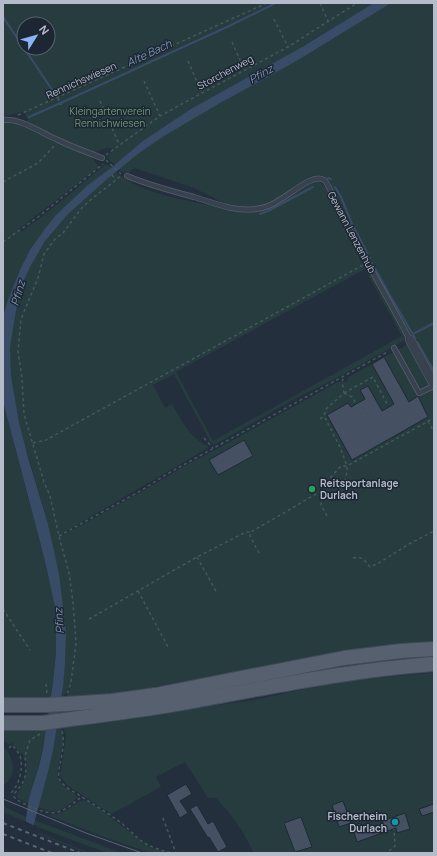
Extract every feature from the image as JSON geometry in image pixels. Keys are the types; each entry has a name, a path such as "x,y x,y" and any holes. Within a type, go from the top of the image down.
{"main road":[{"path":"3,705 26,706 46,701 66,699 112,701 155,695 350,657 434,649"},
{"path":"9,723 63,723 363,671 401,666 434,664"},
{"path":"9,723 29,718 31,711 26,706"}],"street":[{"name":"Gewann Lenzenhub","path":"410,340 434,385"}],"lane":[{"path":"3,120 9,119 21,122 58,140 102,158"},
{"name":"Gewann Lenzenhub","path":"125,176 242,210 258,209 267,206 310,181 318,178 323,179 410,340"},
{"path":"394,348 420,393 434,385"}],"path":[{"name":"Rennichswiesen","path":"9,119 267,3"},
{"path":"320,3 328,21"},
{"name":"Storchenweg","path":"102,158 119,144 160,116 288,47 357,3"},
{"path":"274,19 288,47"},
{"path":"232,42 244,70"},
{"path":"188,61 202,93"},
{"path":"144,81 160,116"},
{"path":"58,98 61,105"},
{"path":"100,101 119,144"},
{"path":"3,182 38,163 58,140"},
{"path":"3,242 38,217 107,160"},
{"path":"112,165 119,172"},
{"path":"112,175 116,180"},
{"path":"66,699 71,682 76,643 73,602 69,573 50,496 44,482 24,414 22,378 18,352 21,319 38,278 44,254 55,239 63,233 80,210 89,201 116,180 125,176"},
{"path":"33,443 46,440 368,263"},
{"path":"59,536 213,448 394,348"},
{"path":"344,376 342,382 344,393"},
{"path":"320,419 324,416 326,409 344,393 372,377 388,404"},
{"path":"344,393 352,396 365,418"},
{"path":"324,416 340,447 347,466 347,475 344,486 339,492"},
{"path":"327,516 321,505 323,490 330,478 341,466 347,466 434,418"},
{"path":"428,421 434,432"},
{"path":"204,438 213,448"},
{"path":"89,619 197,557 246,532 252,532 323,490"},
{"path":"354,558 361,558 370,567 434,531"},
{"path":"252,532 250,536 259,553"},
{"path":"197,557 217,593"},
{"path":"138,591 168,647"},
{"path":"3,609 30,650"},
{"path":"46,684 46,701"},
{"path":"63,723 64,736 58,772 62,783 110,815 145,843 157,849 172,853"},
{"path":"14,797 26,774 25,756 30,740"},
{"path":"9,748 12,746 20,756 21,767 19,778 14,790 10,794 17,800 43,811 55,813 60,812 82,797"},
{"path":"163,818 176,853"},
{"path":"389,851 395,846 394,829"}],"green space":[{"name":"Kleingartenverein Rennichwiesen","path":"3,3 434,3 434,378 428,370 351,228 330,182 324,176 313,176 277,199 263,205 251,208 239,208 224,203 194,188 134,168 128,174 121,171 109,159 108,155 113,151 110,147 94,152 24,122 28,120 23,111 3,117"},
{"path":"3,122 20,124 91,156 99,167 19,229 21,232 52,209 106,164 127,180 152,191 235,211 258,211 268,208 277,204 298,189 313,181 321,183 325,186 407,339 333,380 298,397 214,445 211,443 174,374 153,385 165,408 172,404 191,433 202,443 208,446 208,448 63,533 63,535 143,491 188,464 338,382 346,382 349,377 408,344 434,391 434,645 334,654 125,692 66,698 72,685 69,687 63,698 61,725 63,745 57,774 62,784 76,795 77,798 63,809 55,811 38,807 53,751 63,687 48,524 24,442 14,444 45,561 56,612 56,653 50,700 3,701","holes":["365,269 402,336 213,441 176,372"]},
{"path":"434,673 434,853 254,853 242,831 232,817 216,798 208,798 185,762 156,777 161,787 111,814 67,785 60,776 66,736 63,726 254,700 347,680"},
{"path":"47,726 40,762 28,803 19,799 17,796 26,774 27,763 22,753 20,753 12,743 9,745 3,740 3,727"},
{"path":"3,747 11,758 13,771 10,779 3,786"},
{"path":"83,800 104,812 142,842 152,848 169,853 151,853 104,837 48,815 63,812"},
{"path":"3,806 26,817 25,821 3,812"},
{"path":"34,820 122,853 107,853 40,828 33,824"},
{"path":"39,833 90,853 38,834"}],"water":[{"name":"Pfinz","path":"374,3 391,3 298,60 164,136 139,153 68,214 45,241 20,288 10,348 11,376 19,423 48,524 59,574 66,632 63,687 53,751 26,853 18,853 29,798 43,749 56,653 56,612 45,561 3,401 3,317 20,270 30,250 56,215 88,185 143,141 191,109 304,46"}],"pier":[{"path":"23,820 35,826 28,853 16,853"}],"building":[{"path":"384,357 409,402 418,396 428,417 352,460 327,415 348,403 351,407 365,399 360,390 368,386 382,411 394,404 372,364"},
{"path":"244,440 253,456 218,475 209,460"},
{"path":"186,784 192,794 180,801 188,813 180,818 167,795"},
{"path":"343,801 351,823 339,827 332,805"},
{"path":"434,804 434,812 422,816 419,809"},
{"path":"197,805 208,824 213,821 227,847 218,852 209,837 208,838 190,809"},
{"path":"405,813 410,829 397,833 396,828 357,842 352,826 360,823 362,831 383,824 382,821"},
{"path":"301,817 312,847 295,852 284,823"}],"waterway":[{"name":"Alte Bach","path":"29,117 227,27 276,3"},
{"path":"3,17 55,94"},
{"path":"260,214 313,187"},
{"path":"335,187 370,258"},
{"path":"372,263 415,338"},
{"path":"413,334 434,323"},
{"path":"417,342 434,371"}],"tram line":[{"path":"3,799 86,833 142,853"}],"railway":[{"path":"3,823 80,853"},
{"path":"3,834 52,853"}],"place":[{"name":"Reitsportanlage Durlach","path":"312,489"},
{"name":"Fischerheim Durlach","path":"395,822"}]}
